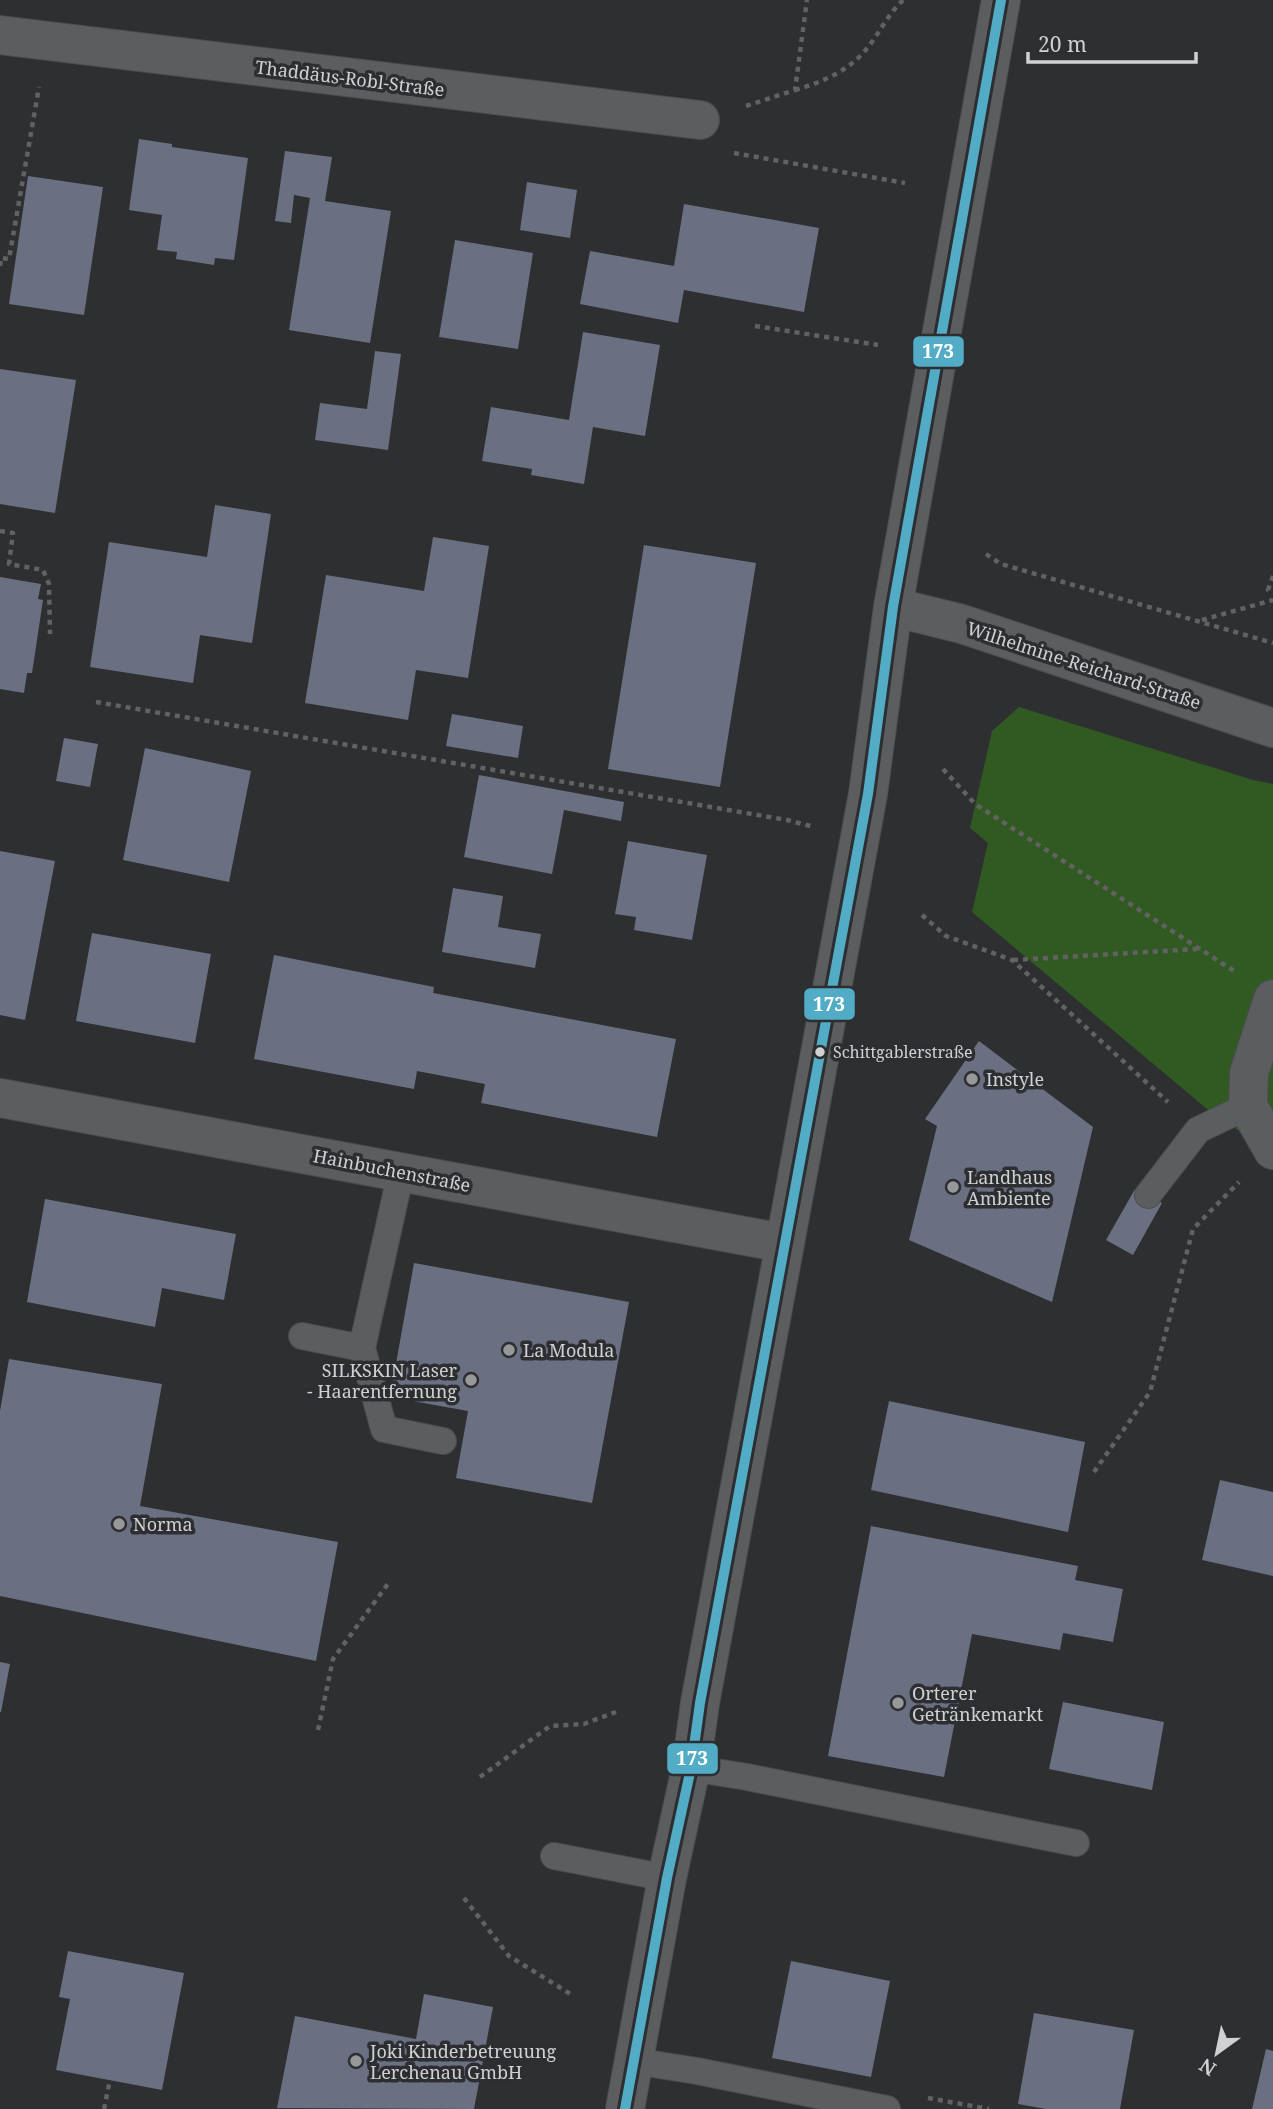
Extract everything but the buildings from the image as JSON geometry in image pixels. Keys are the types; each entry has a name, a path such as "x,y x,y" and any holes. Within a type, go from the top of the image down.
{"main road":[{"path":"625,2109 667,1878 691,1768 699,1703 874,755 893,607 1001,0"},
{"name":"Thaddäus-Robl-Straße","path":"0,35 700,120"},
{"name":"Wilhelmine-Reichard-Straße","path":"893,607 962,624 1273,728"},
{"path":"1272,1149 1248,1106 1249,1073 1273,999"},
{"name":"Hainbuchenstraße","path":"0,1098 783,1243"}],"lane":[{"path":"1149,1195 1198,1130 1248,1106"},
{"path":"401,1172 362,1348 384,1429 443,1441"},
{"path":"302,1336 362,1348"},
{"path":"691,1768 1076,1843"},
{"path":"554,1856 667,1878"},
{"path":"634,2061 887,2109"}],"path":[{"path":"795,90 807,0"},
{"path":"700,120 827,80 862,55 893,9 903,0"},
{"path":"0,266 1,258 9,259 47,41"},
{"path":"730,153 905,183"},
{"path":"755,326 878,345"},
{"path":"0,531 13,533 9,564 43,570 48,584 50,634"},
{"path":"986,554 1001,564 1273,643"},
{"path":"1273,576 1268,590 1273,591"},
{"path":"1201,621 1273,600"},
{"path":"96,702 787,820 859,838"},
{"path":"943,769 975,804 1243,977"},
{"path":"922,915 946,936 1012,960 1198,1130"},
{"path":"1012,960 1199,949"},
{"path":"1094,1472 1150,1392 1194,1229 1272,1149"},
{"path":"318,1730 333,1659 390,1581"},
{"path":"480,1777 550,1726 584,1724 616,1712"},
{"path":"464,1898 509,1956 572,1995"},
{"path":"104,2109 110,2080"}],"green space":[{"path":"1019,707 1273,784 1273,1153 1213,1114 972,912 988,843 970,828 992,731"}],"transit line":[{"name":"173","path":"625,2109 667,1878 691,1768 700,1703 868,794 893,607 1001,0"}],"place":[{"name":"Schittgablerstraße","path":"820,1052"},
{"name":"Instyle","path":"972,1079"},
{"name":"Landhaus Ambiente","path":"953,1187"},
{"name":"La Modula","path":"509,1350"},
{"name":"SILKSKIN Laser - Haarentfernung","path":"471,1380"},
{"name":"Norma","path":"119,1524"},
{"name":"Orterer Getränkemarkt","path":"898,1703"},
{"name":"Joki Kinderbetreuung Lerchenau GmbH","path":"356,2061"}]}
